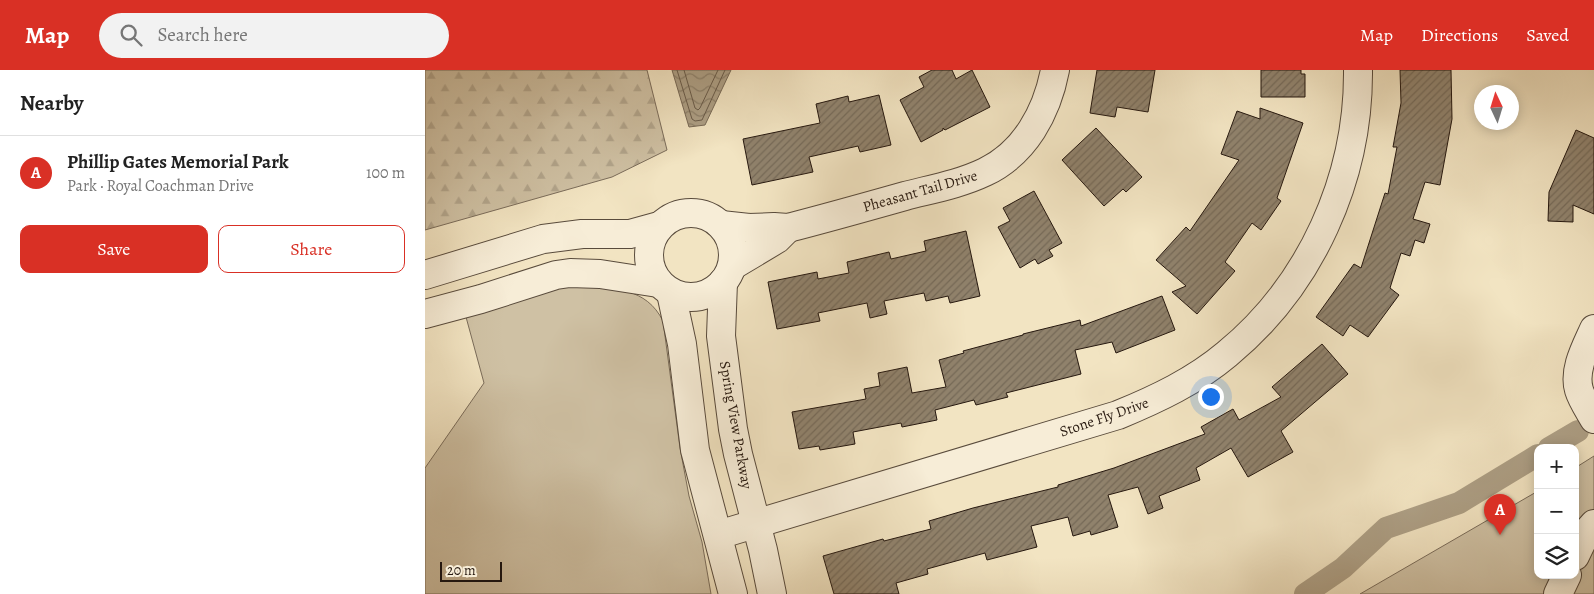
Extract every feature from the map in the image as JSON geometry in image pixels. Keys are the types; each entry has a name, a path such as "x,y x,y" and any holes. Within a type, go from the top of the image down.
{"street":[{"name":"Pheasant Tail Drive","path":"721,225 749,228 788,228 956,182 987,171 1015,151 1027,136 1047,102 1055,70"},
{"name":"Stone Fly Drive","path":"719,535 1118,415 1147,404 1202,373 1248,336 1280,299 1311,256 1336,201 1345,171 1356,111 1358,70"},
{"path":"425,314 481,299 556,275 570,273 600,274 665,288 685,297 699,297 712,292 727,274 733,255 732,244 728,234 721,225 712,218 701,214 690,212 678,214 659,226 652,236 648,248 648,260 652,272 665,288 682,344 695,450 719,535 733,594"},
{"path":"425,275 543,239 582,234 630,234 659,226"},
{"name":"Pheasant Tail Drive","path":"727,274 777,239 788,228"},
{"name":"Spring View Parkway","path":"727,274 721,326 737,454 772,594"},
{"path":"1594,329 1582,358 1578,380 1579,390 1594,419"},
{"path":"1579,548 1586,533 1594,524"},
{"path":"1558,594 1565,579"}],"green space":[{"path":"425,70 647,70 667,150 612,177 425,230"},
{"path":"581,285 617,289 638,296 656,310 663,321 680,448 689,496 702,542 711,594 425,594 425,468 484,383 466,317 562,287"},
{"path":"1594,456 1594,594 1360,594 1534,493 1534,579 1579,579 1579,465"}],"water":[{"path":"672,70 731,70 705,125 689,127"}],"building":[{"path":"932,70 952,70 956,79 972,70 990,107 945,130 943,128 943,130 921,142 900,100 924,87 919,77"},
{"path":"1097,70 1155,70 1148,112 1117,107 1115,117 1090,113"},
{"path":"1261,70 1301,70 1301,74 1305,74 1305,97 1261,97"},
{"path":"1400,70 1451,70 1452,119 1440,185 1425,182 1413,219 1430,224 1424,243 1415,240 1410,256 1401,253 1390,288 1399,295 1368,337 1350,325 1343,336 1316,317 1354,264 1361,268 1385,193 1388,194 1397,147 1393,147 1401,103"},
{"path":"879,95 891,145 860,152 858,146 809,157 813,172 752,185 743,139 820,123 816,104 848,96 849,102"},
{"path":"1260,108 1303,123 1277,198 1281,201 1261,230 1252,223 1225,262 1235,271 1197,314 1172,292 1186,286 1156,260 1186,227 1190,231 1239,160 1221,154 1237,111 1260,119"},
{"path":"1096,128 1142,177 1126,192 1123,189 1104,206 1062,160"},
{"path":"1576,130 1594,138 1594,214 1573,205 1573,222 1548,221 1549,192"},
{"path":"1034,191 1062,243 1049,250 1053,256 1038,264 1035,259 1020,268 998,227 1010,221 1003,208"},
{"path":"966,231 980,296 950,303 948,296 926,301 924,293 884,301 887,314 870,318 867,303 818,313 820,321 777,329 768,282 817,272 818,279 849,273 847,262 889,252 891,259 926,251 924,241"},
{"path":"1162,296 1175,330 1116,353 1112,342 1075,350 1081,374 1006,393 1008,397 976,405 974,400 935,410 937,420 902,427 901,423 853,432 855,444 820,450 819,446 799,449 792,412 866,399 864,389 880,386 878,373 907,367 912,393 946,387 939,360 964,353 963,351 1080,320 1081,326"},
{"path":"1322,344 1348,374 1281,431 1293,452 1248,477 1231,448 1196,468 1200,480 1159,496 1163,508 1148,514 1138,487 1108,495 1118,527 1091,535 1090,531 1073,536 1068,517 1031,526 1037,547 987,560 985,553 927,569 928,574 896,583 899,594 834,594 823,556 883,539 884,541 931,529 929,521 1058,487 1058,485 1114,468 1205,434 1201,427 1233,409 1239,420 1281,397 1272,387"}],"waterway":[{"path":"1556,444 1578,431"},
{"path":"1305,594 1343,568 1386,528 1459,503 1534,457"}],"place":[{"name":"Phillip Gates Memorial Park","path":"1500,535"}]}
